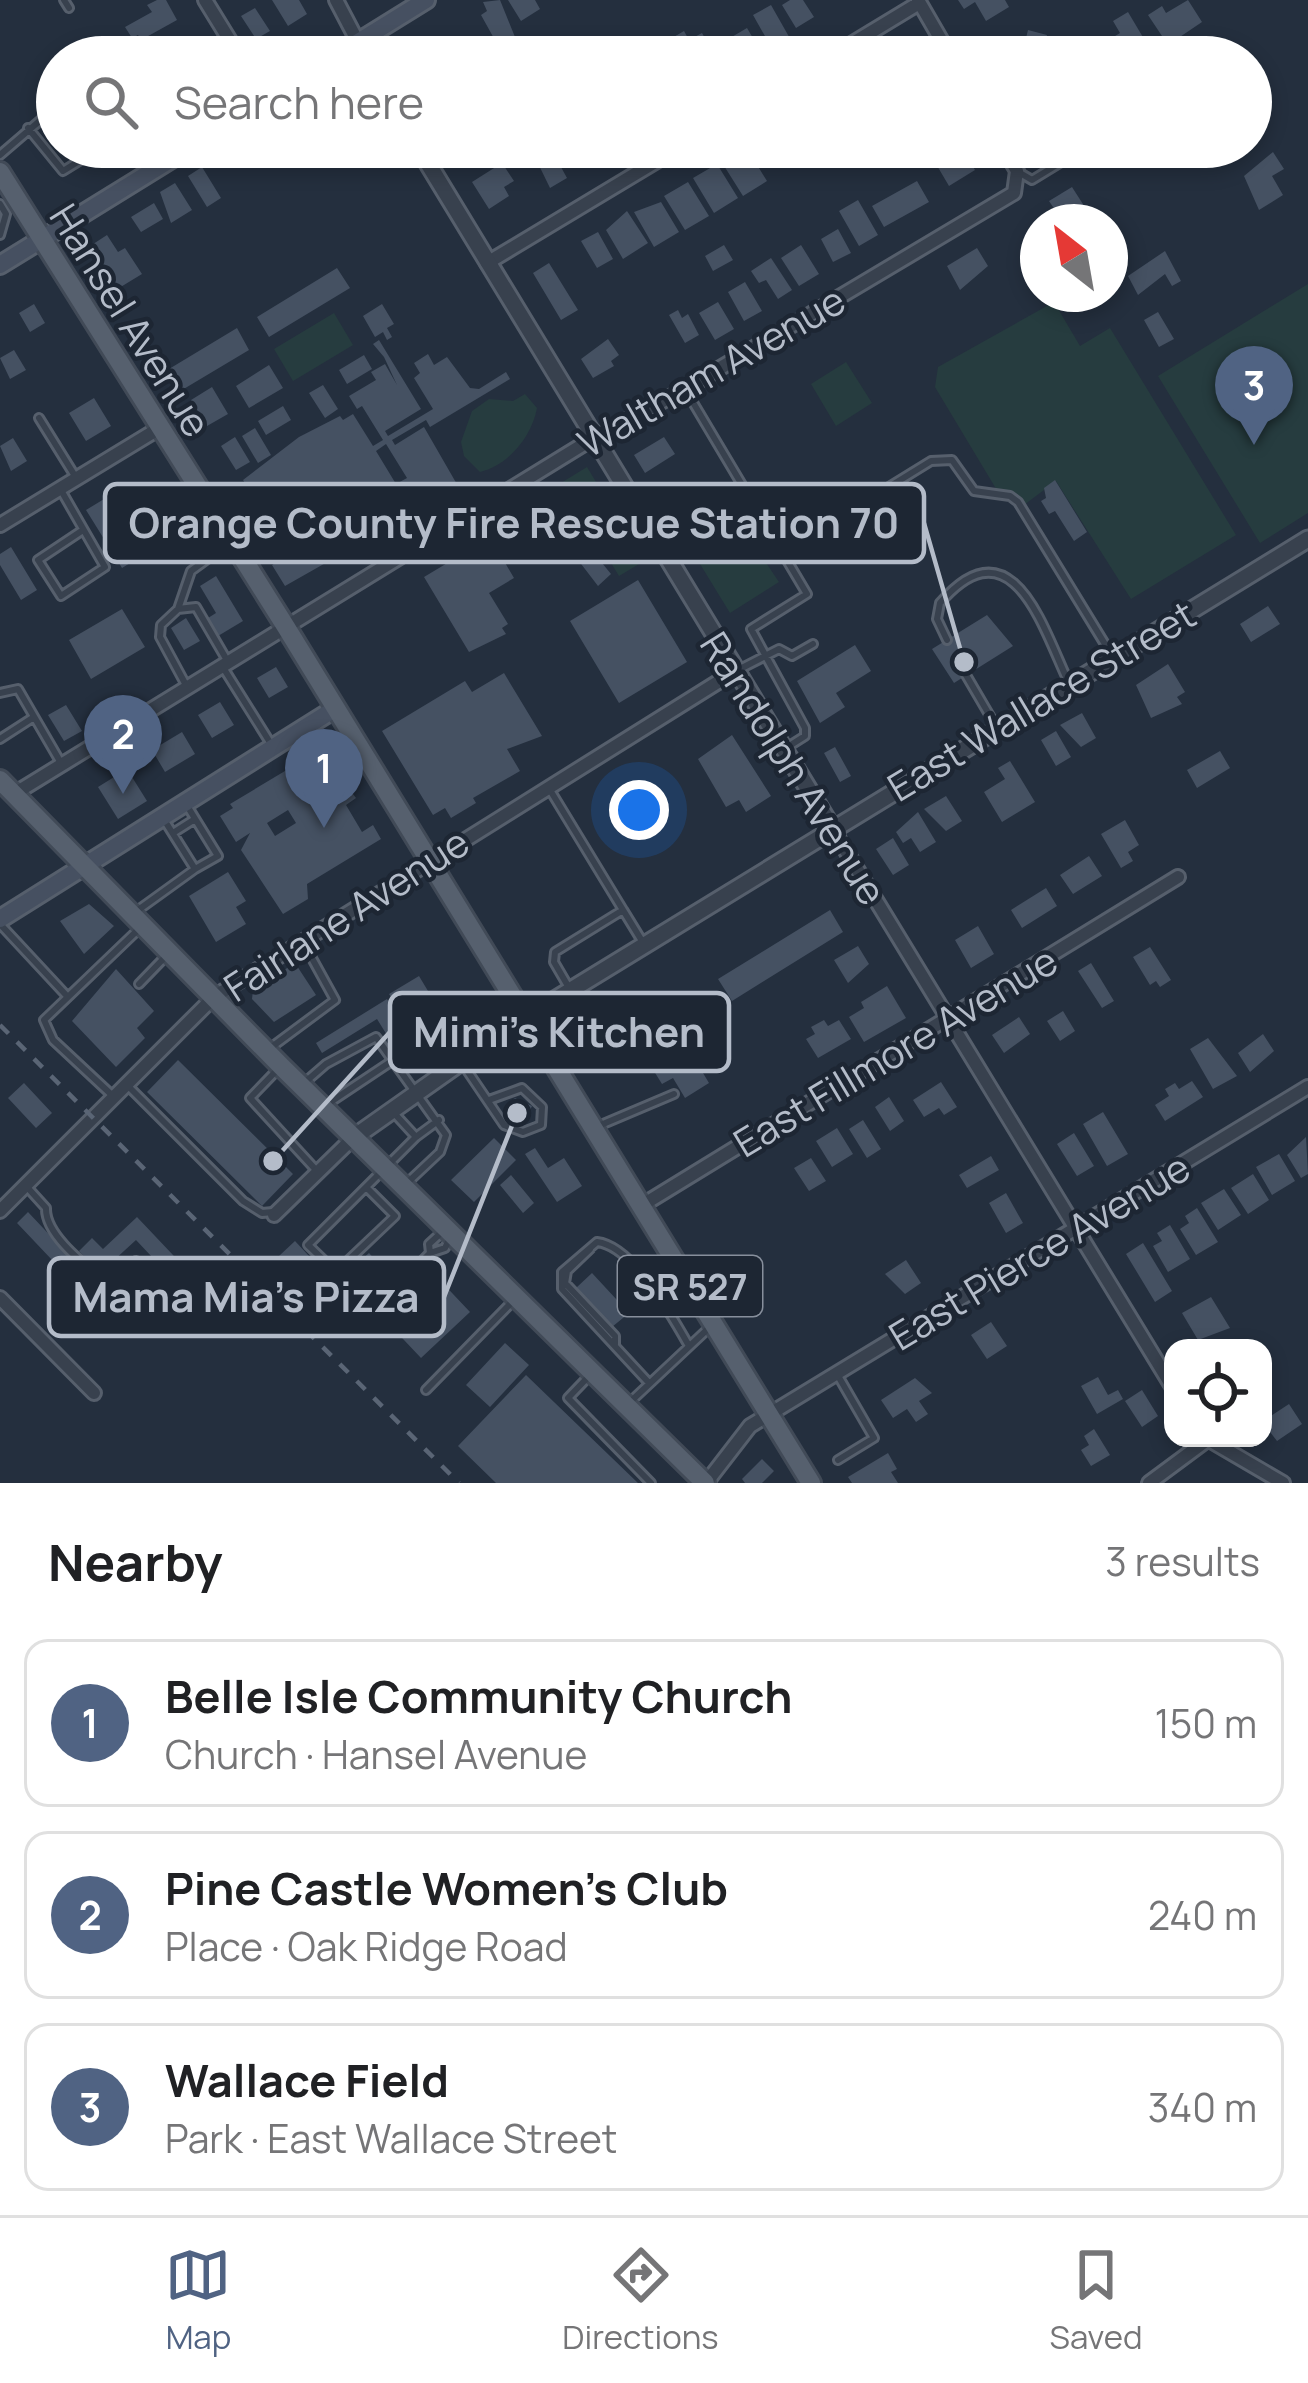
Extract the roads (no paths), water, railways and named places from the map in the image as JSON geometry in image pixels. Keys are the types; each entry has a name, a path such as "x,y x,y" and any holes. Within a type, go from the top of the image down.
{"main road":[{"path":"379,36 426,0"},
{"path":"0,265 158,168"},
{"name":"Hansel Avenue","path":"2,190 42,239 286,627 808,1482"},
{"path":"0,922 84,863 336,708"},
{"name":"SR 527","path":"7,787 353,1138 706,1483"}],"street":[{"path":"205,0 227,36"},
{"path":"336,0 355,36"},
{"path":"864,36 918,2 938,36"},
{"name":"Randolph Avenue","path":"431,168 1164,1373"},
{"path":"488,263 645,168"},
{"name":"Waltham Avenue","path":"7,787 62,764 592,439 685,389 1014,193 1017,171"},
{"path":"0,525 158,429"},
{"name":"East Wallace Street","path":"353,1138 525,1018 1308,539"},
{"name":"Fairlane Avenue","path":"0,1211 214,997 734,671"},
{"name":"East Fillmore Avenue","path":"641,1206 1178,877"},
{"name":"East Pierce Avenue","path":"706,1483 750,1426 1308,1087"},
{"path":"275,1213 353,1138"},
{"path":"0,1298 94,1393"},
{"path":"1149,1483 1196,1447"},
{"path":"1221,1447 1283,1483"}],"lane":[{"path":"0,155 36,122"},
{"path":"28,128 36,138"},
{"path":"1017,171 1032,180 1052,168"},
{"path":"0,236 5,214 2,190"},
{"path":"685,389 807,594 751,629 802,722 805,736 783,749"},
{"path":"39,418 77,478"},
{"path":"782,553 931,461 952,460 974,491 1010,496 1018,502 1113,657"},
{"path":"60,488 102,559 104,572 69,594 55,593 38,560 83,530"},
{"path":"187,687 160,637 161,625 178,609 191,571 231,542"},
{"path":"947,640 937,610 948,594 983,574 1009,577 1054,640 1070,684"},
{"path":"178,609 196,607 272,747"},
{"path":"734,671 762,655 778,650 793,656 813,644"},
{"path":"966,675 998,728"},
{"path":"0,693 18,689 62,764"},
{"path":"0,739 34,717"},
{"path":"548,786 644,944"},
{"path":"113,1097 46,1030 47,1012 139,918 195,869 218,856 184,801"},
{"path":"161,815 195,869"},
{"path":"172,833 195,819"},
{"path":"570,990 554,962 555,952 623,910"},
{"path":"0,922 66,995"},
{"path":"267,1051 335,1000 302,940"},
{"path":"140,984 171,951"},
{"path":"301,1086 326,1064 376,1037 446,1135 440,1152 403,1187"},
{"path":"460,1060 489,1100 513,1132 541,1125 542,1107 522,1088 489,1100"},
{"path":"323,1108 392,1061"},
{"path":"281,1066 250,1098 316,1170"},
{"path":"127,1084 243,1201 262,1213 275,1213"},
{"path":"593,1129 674,1094"},
{"path":"391,1110 416,1137"},
{"path":"367,1188 395,1216 336,1272 308,1245 416,1137 439,1120"},
{"path":"25,1185 46,1208 45,1220 59,1238 108,1284 136,1261"},
{"path":"430,1253 433,1238 448,1232"},
{"path":"360,1324 430,1253 445,1248 448,1232"},
{"path":"649,1383 571,1300 560,1279 574,1258 597,1242 620,1251 670,1313 689,1346"},
{"path":"426,1390 516,1298"},
{"path":"627,1406 713,1324"},
{"path":"592,1372 568,1398 651,1483"},
{"path":"837,1374 874,1438 838,1460"}],"railway":[{"path":"0,1025 459,1483"}],"place":[{"name":"Wallace Field","path":"1254,445"},
{"name":"Orange County Fire Rescue Station 70","path":"964,662"},
{"name":"Pine Castle Women's Club","path":"123,794"},
{"name":"Belle Isle Community Church","path":"324,828"},
{"name":"Mama Mia's Pizza","path":"517,1113"},
{"name":"Mimi's Kitchen","path":"273,1161"}]}
